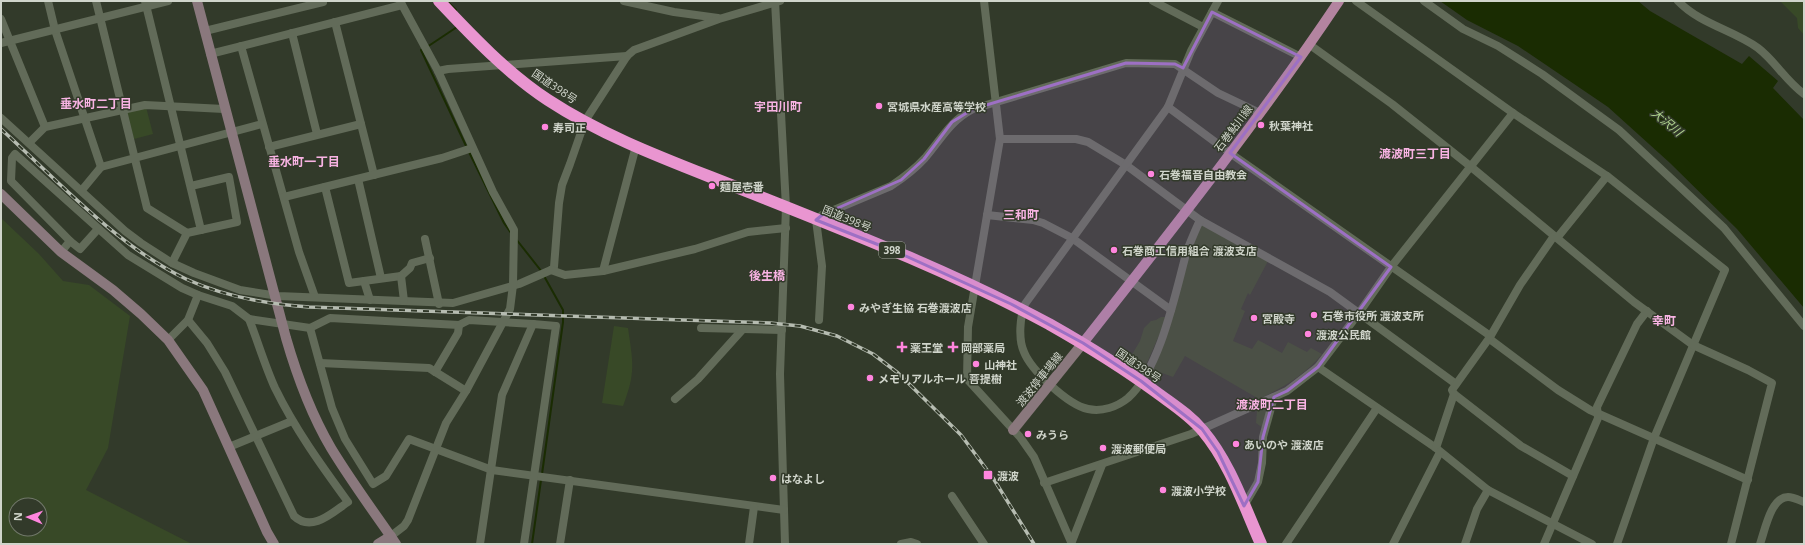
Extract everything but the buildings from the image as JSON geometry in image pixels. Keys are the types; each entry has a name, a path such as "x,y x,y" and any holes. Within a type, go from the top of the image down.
{"highway":[{"name":"国道398号","path":"439,1 461,25 503,65 548,100 585,121 636,146 899,253 976,288 1022,310 1083,343 1141,381 1178,408 1202,429 1218,452 1261,544"}],"main road":[{"name":"石巻鮎川線","path":"1083,343 1260,113 1310,45 1339,1"}],"street":[{"path":"48,1 55,30 101,167"},
{"path":"96,1 147,208 187,234"},
{"path":"1,43 101,18 146,4 168,1"},
{"path":"197,1 266,267 286,338 308,402 328,443 394,540"},
{"path":"624,1 674,12 719,19"},
{"path":"546,273 556,263 559,203 562,185 585,121 627,56 634,50 719,19 777,1 786,207 780,374 785,544"},
{"path":"984,1 997,100 1000,139 976,288 968,327 967,379 1013,430 1034,457 1071,543"},
{"path":"1153,1 1203,27"},
{"path":"1200,220 1187,252 1171,310 1155,354 1141,381 1129,397 1122,403 1095,410 1086,409 1050,384 1029,363 1023,350 1021,335 1022,310 1072,238 1168,107 1183,68 1203,27 1218,1"},
{"path":"1356,1 1513,113 1606,176 1725,270 1692,345 1654,438 1617,544"},
{"path":"1424,1 1464,28 1498,46 1542,74 1619,130 1724,228 1804,326"},
{"path":"1678,1 1688,12 1726,30 1759,49 1794,87 1804,94"},
{"path":"205,31 304,4 323,2"},
{"path":"210,54 336,22 401,3 438,71 469,149 514,236 513,285 510,309 466,391 446,423 408,520 394,540 378,544"},
{"path":"146,4 201,230"},
{"path":"1212,12 1301,57"},
{"path":"1,19 45,127"},
{"path":"336,22 374,175"},
{"path":"292,33 317,134"},
{"path":"1310,45 1392,104 1647,311 1692,345 1748,370 1772,383 1731,544"},
{"path":"241,46 299,252 315,297"},
{"path":"438,71 627,56"},
{"path":"819,320 822,266 816,220 822,215 892,186 901,180 924,159 952,122 973,109 997,100 1126,62 1175,64 1218,92 1260,113"},
{"path":"29,143 45,127 84,117 145,105 224,109"},
{"path":"1168,107 1230,153 1490,337 1558,390 1598,413 1748,480"},
{"path":"1044,483 1102,465 1202,429 1287,391 1318,367 1359,313 1391,267 1513,113"},
{"path":"1,118 82,190 125,231 172,263 194,274 240,290 278,296 404,301 440,304 453,303 513,285 546,273 565,274 603,271 695,249 748,232 786,228"},
{"path":"82,190 101,167 136,159 180,145 262,124"},
{"path":"269,147 361,124"},
{"path":"1000,139 1076,139 1088,142 1126,165 1187,208 1200,220 1330,292 1456,384"},
{"path":"603,271 636,146"},
{"path":"284,197 374,175 469,149"},
{"path":"98,229 80,249 70,241 11,181 12,158 15,154 128,255 158,274 198,295 232,306 249,319 310,328 330,318 459,325 469,320 556,326 524,544"},
{"path":"1393,544 1438,450 1454,394 1452,390 1490,337 1520,285 1556,237 1606,176"},
{"path":"172,263 187,234 237,222 229,177 191,186"},
{"path":"358,179 382,278"},
{"path":"325,187 349,283 401,276 410,268 412,263 430,258"},
{"path":"1,194 62,252 130,304 168,340 203,390 267,532 274,544"},
{"path":"987,215 1033,220 1043,223 1072,238 1171,310"},
{"path":"425,239 440,304"},
{"path":"62,252 70,241"},
{"path":"401,276 404,301"},
{"path":"364,281 370,300"},
{"path":"168,340 188,320 198,295"},
{"path":"1544,544 1552,522 1598,418 1597,408 1637,324 1647,311"},
{"path":"188,320 207,343 225,372 294,516 298,521 320,521 348,502 316,458 292,421 274,386 249,319"},
{"path":"480,544 502,395 533,324"},
{"path":"435,372 458,333 459,325"},
{"path":"310,328 332,408 345,439 372,484 386,476 409,438 492,470 570,480 754,508 784,510"},
{"path":"701,328 782,330"},
{"path":"675,399 698,379 744,329"},
{"name":"渡波停車場線","path":"1013,430 1083,343"},
{"path":"320,363 423,367 435,372 466,391"},
{"path":"1318,367 1438,450 1488,490 1592,544"},
{"path":"1454,394 1521,446 1573,476"},
{"path":"1244,506 1258,482 1262,463 1263,437 1274,397"},
{"path":"1286,544 1377,408"},
{"path":"229,447 292,421"},
{"path":"1071,543 1102,465"},
{"path":"560,544 570,480"},
{"path":"1465,544 1477,510 1488,490"},
{"path":"952,496 984,544"},
{"path":"1760,544 1774,505 1781,499 1789,497 1804,502"},
{"path":"749,544 754,508"},
{"path":"901,544 911,542 917,544"}],"highlighted area":[{"path":"1212,12 1301,57 1230,153 1391,267 1318,367 1287,391 1274,397 1263,437 1258,482 1244,506 1218,452 1202,429 1141,381 1083,343 1011,304 899,253 816,220 822,215 901,180 924,159 952,122 973,109 1126,63 1175,64 1183,68"}],"shaded area":[{"path":"1780,1 1804,1 1804,35 1798,28 1797,18"},
{"path":"146,107 153,134 134,139 127,112"},
{"path":"1,218 39,254 63,281 89,285 130,316 108,448 86,490 192,544 1,544"},
{"path":"1200,224 1268,261 1250,295 1248,293 1241,309 1245,311 1233,341 1252,349 1258,340 1282,353 1288,342 1307,352 1311,348 1322,354 1294,380 1259,399 1185,356 1173,377 1151,369"},
{"path":"1161,317 1167,317 1143,372 1127,363 1140,341 1144,328 1151,321"},
{"path":"614,326 628,328 631,350 632,376 623,406 602,403"},
{"path":"1270,404 1263,428 1256,423 1257,410"}],"water":[{"name":"大沢川","path":"1440,1 1638,1 1650,11 1742,64 1749,56 1778,81 1773,88 1804,120 1804,308 1737,229 1670,163 1608,107 1518,46 1467,20"}],"waterway":[{"path":"447,1 456,10"},
{"path":"427,47 457,27"},
{"path":"423,49 421,50 467,148"},
{"path":"469,152 504,223 511,233"},
{"path":"516,239 542,272"},
{"path":"542,474 563,322 563,310 544,276"},
{"path":"532,544 541,480"}],"railway":[{"path":"1,129 89,211 136,249 186,279 216,291 246,299 309,307 770,323 800,326 837,336 873,354 898,373 961,435 993,478 1034,544"}],"place":[{"name":"宮城県水産高等学校","path":"879,106"},
{"name":"秋葉神社","path":"1261,125"},
{"name":"寿司正","path":"545,127"},
{"name":"石巻福音自由教会","path":"1151,174"},
{"name":"麺屋壱番","path":"712,186"},
{"name":"石巻商工信用組合 渡波支店","path":"1114,250"},
{"name":"みやぎ生協 石巻渡波店","path":"851,307"},
{"name":"石巻市役所 渡波支所","path":"1314,315"},
{"name":"宮殿寺","path":"1254,318"},
{"name":"渡波公民館","path":"1308,334"},
{"name":"薬王堂","path":"902,347"},
{"name":"岡部薬局","path":"953,347"},
{"name":"山神社","path":"976,364"},
{"name":"メモリアルホール 菩提樹","path":"870,378"},
{"name":"みうら","path":"1028,434"},
{"name":"あいのや 渡波店","path":"1236,444"},
{"name":"渡波郵便局","path":"1103,448"},
{"name":"渡波","path":"988,475"},
{"name":"はなよし","path":"773,478"},
{"name":"渡波小学校","path":"1163,490"}],"district":[{"name":"垂水町二丁目","path":"96,103"},
{"name":"宇田川町","path":"778,106"},
{"name":"渡波町三丁目","path":"1415,153"},
{"name":"垂水町一丁目","path":"304,161"},
{"name":"三和町","path":"1021,214"},
{"name":"後生橋","path":"767,275"},
{"name":"幸町","path":"1664,320"},
{"name":"渡波町二丁目","path":"1272,404"}]}
